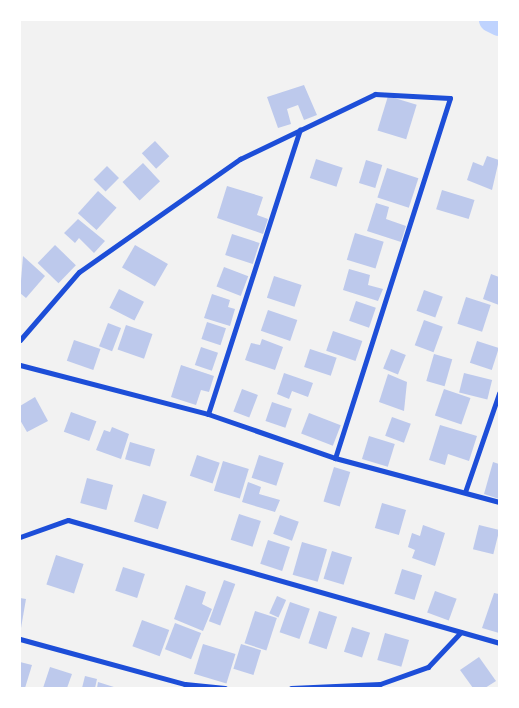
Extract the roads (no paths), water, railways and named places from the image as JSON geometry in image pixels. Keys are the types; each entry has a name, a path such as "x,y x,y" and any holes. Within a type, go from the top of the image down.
{"street":[{"path":"20,340 79,272 240,159 375,94 450,98 335,458"},
{"path":"208,414 300,129"},
{"path":"20,365 208,414 335,458 499,502"},
{"path":"465,492 499,392"},
{"path":"20,537 68,520 499,643"},
{"path":"291,688 380,684 428,667 461,632"},
{"path":"20,639 185,684 225,688"}],"waterway":[{"path":"491,20 499,24"}]}
